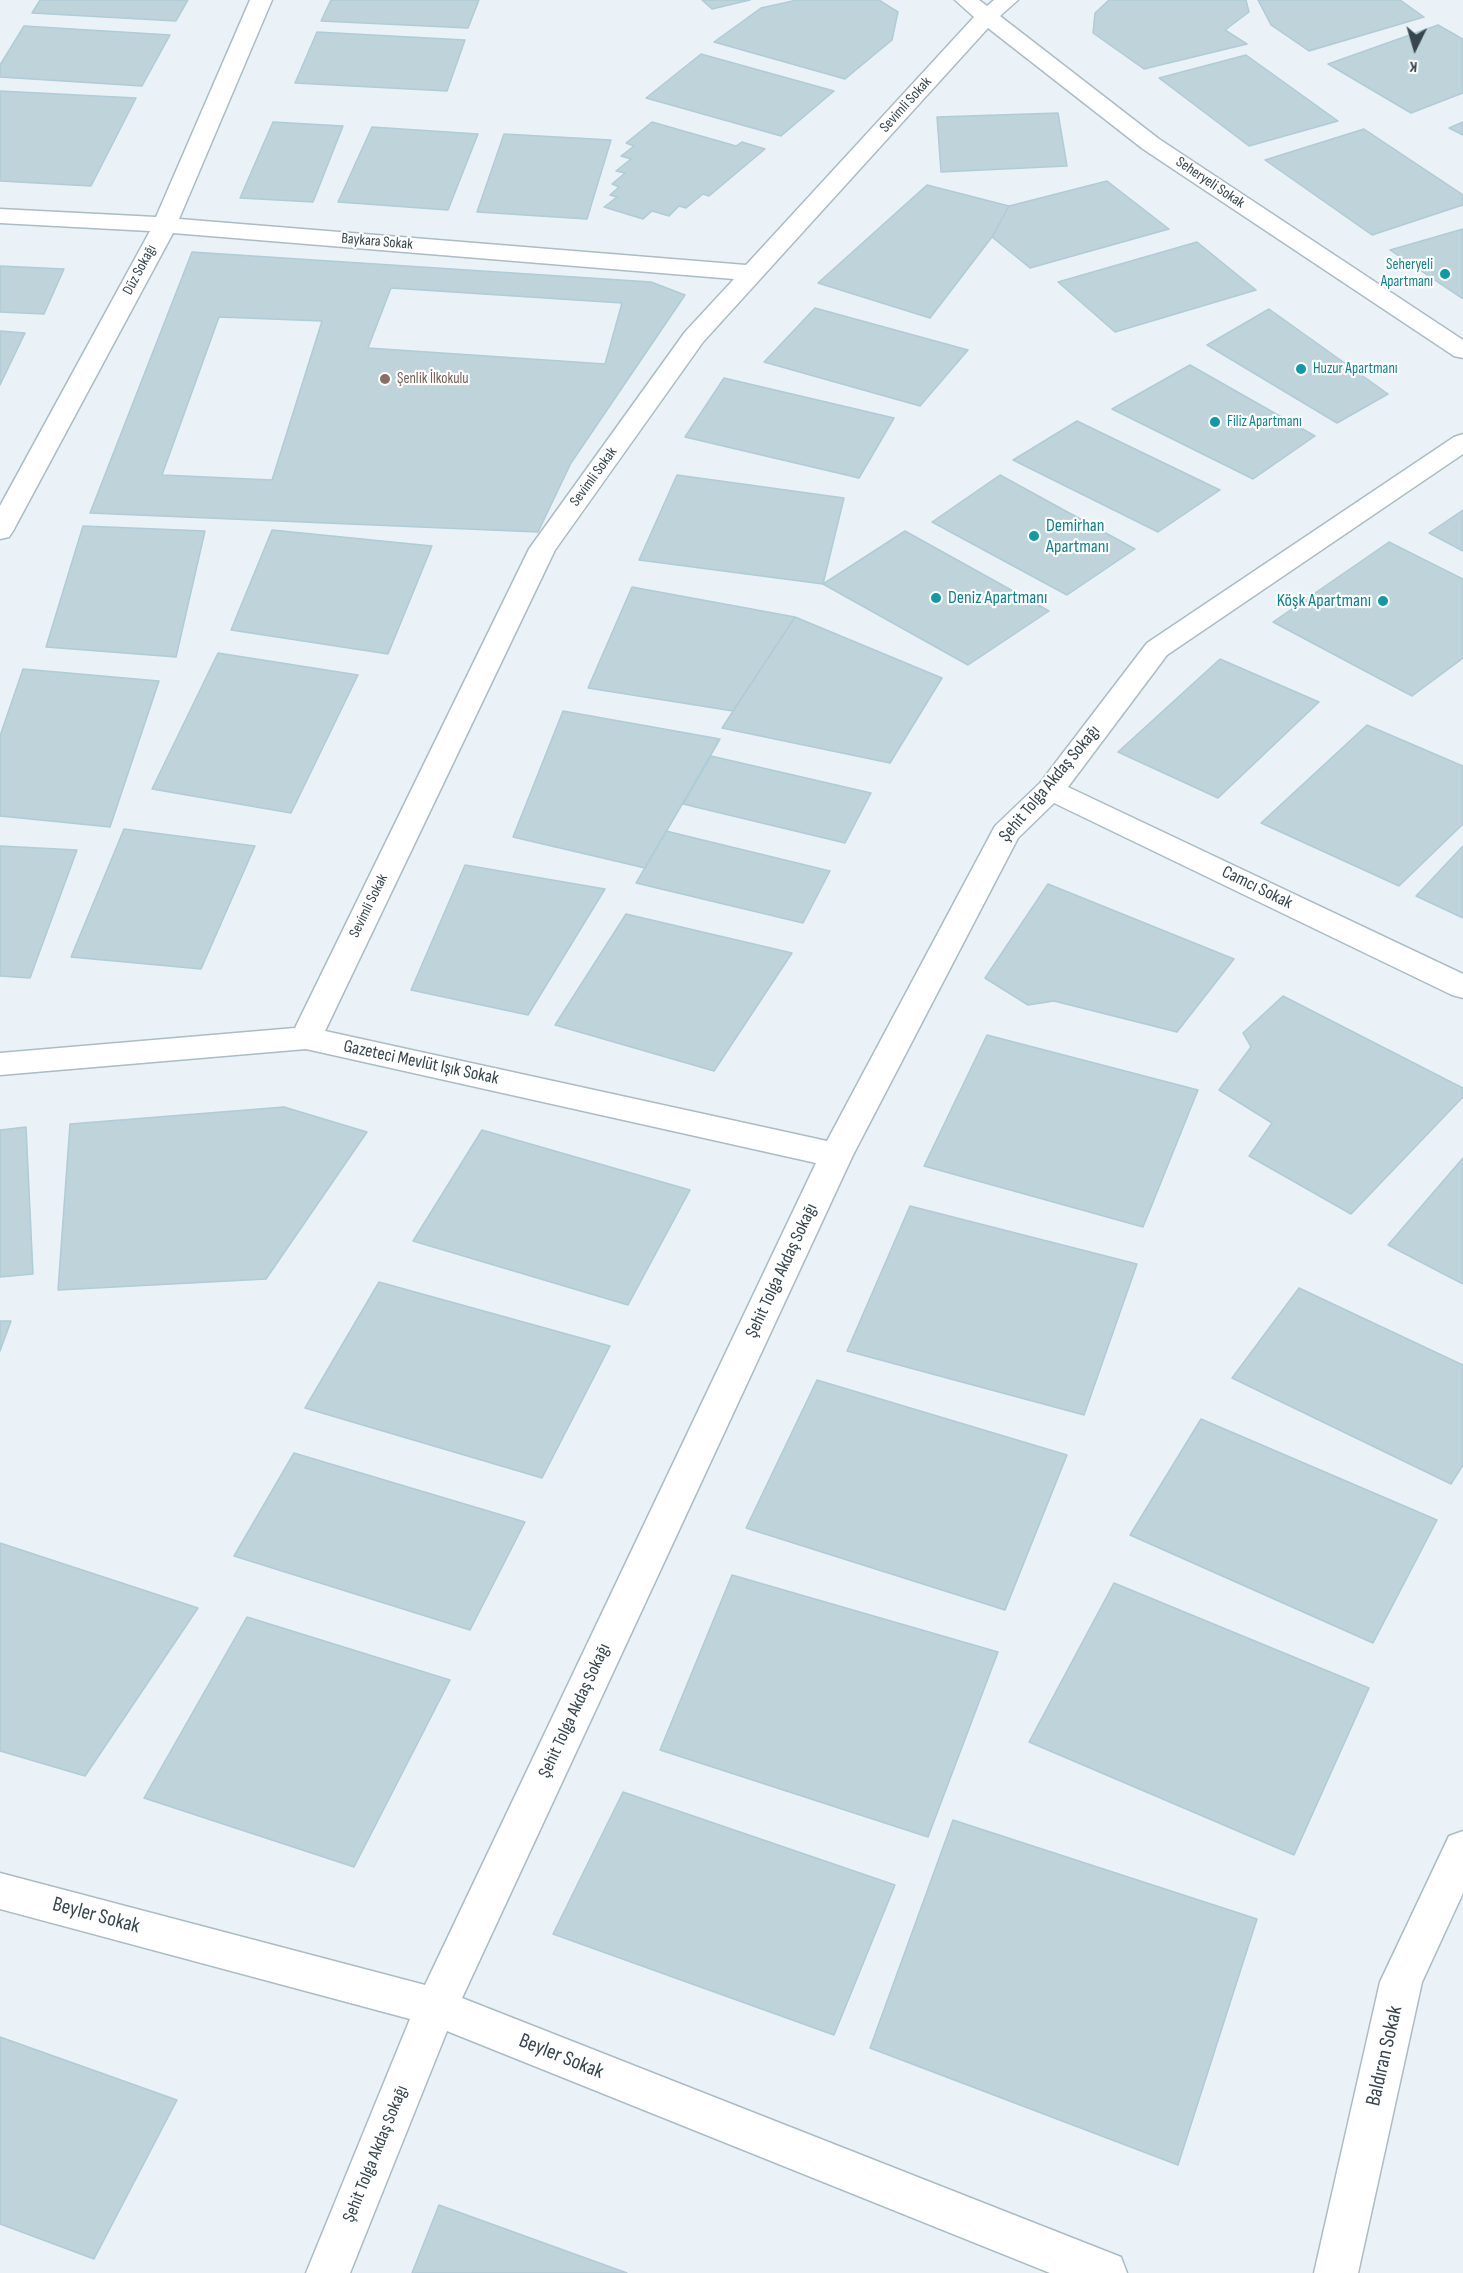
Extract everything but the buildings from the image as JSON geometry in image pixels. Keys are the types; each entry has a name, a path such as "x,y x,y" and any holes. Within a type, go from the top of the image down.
{"street":[{"name":"Düz Sokağı","path":"0,531 165,225 261,0"},
{"name":"Seheryeli Sokak","path":"966,0 997,8 1151,144 1463,351"},
{"name":"Sevimli Sokak","path":"306,1038 542,549 694,337 997,8"},
{"name":"Baykara Sokak","path":"0,216 165,225 754,273"},
{"name":"Şehit Tolga Akdaş Sokağı","path":"328,2273 436,2007 836,1155 1006,833 1050,790 1157,649 1463,442"},
{"name":"Camcı Sokak","path":"1050,790 1463,987"},
{"name":"Gazeteci Mevlüt Işık Sokak","path":"0,1064 306,1038 836,1155"},
{"name":"Baldıran Sokak","path":"1336,2273 1401,1982 1463,1849"},
{"name":"Beyler Sokak","path":"0,1891 436,2007 1105,2273"}],"place":[{"name":"Seheryeli Apartmanı","path":"1445,274"},
{"name":"Huzur Apartmanı","path":"1301,369"},
{"name":"Şenlik İlkokulu","path":"385,379"},
{"name":"Filiz Apartmanı","path":"1215,422"},
{"name":"Demirhan Apartmanı","path":"1034,536"},
{"name":"Deniz Apartmanı","path":"936,598"},
{"name":"Köşk Apartmanı","path":"1383,601"}]}
